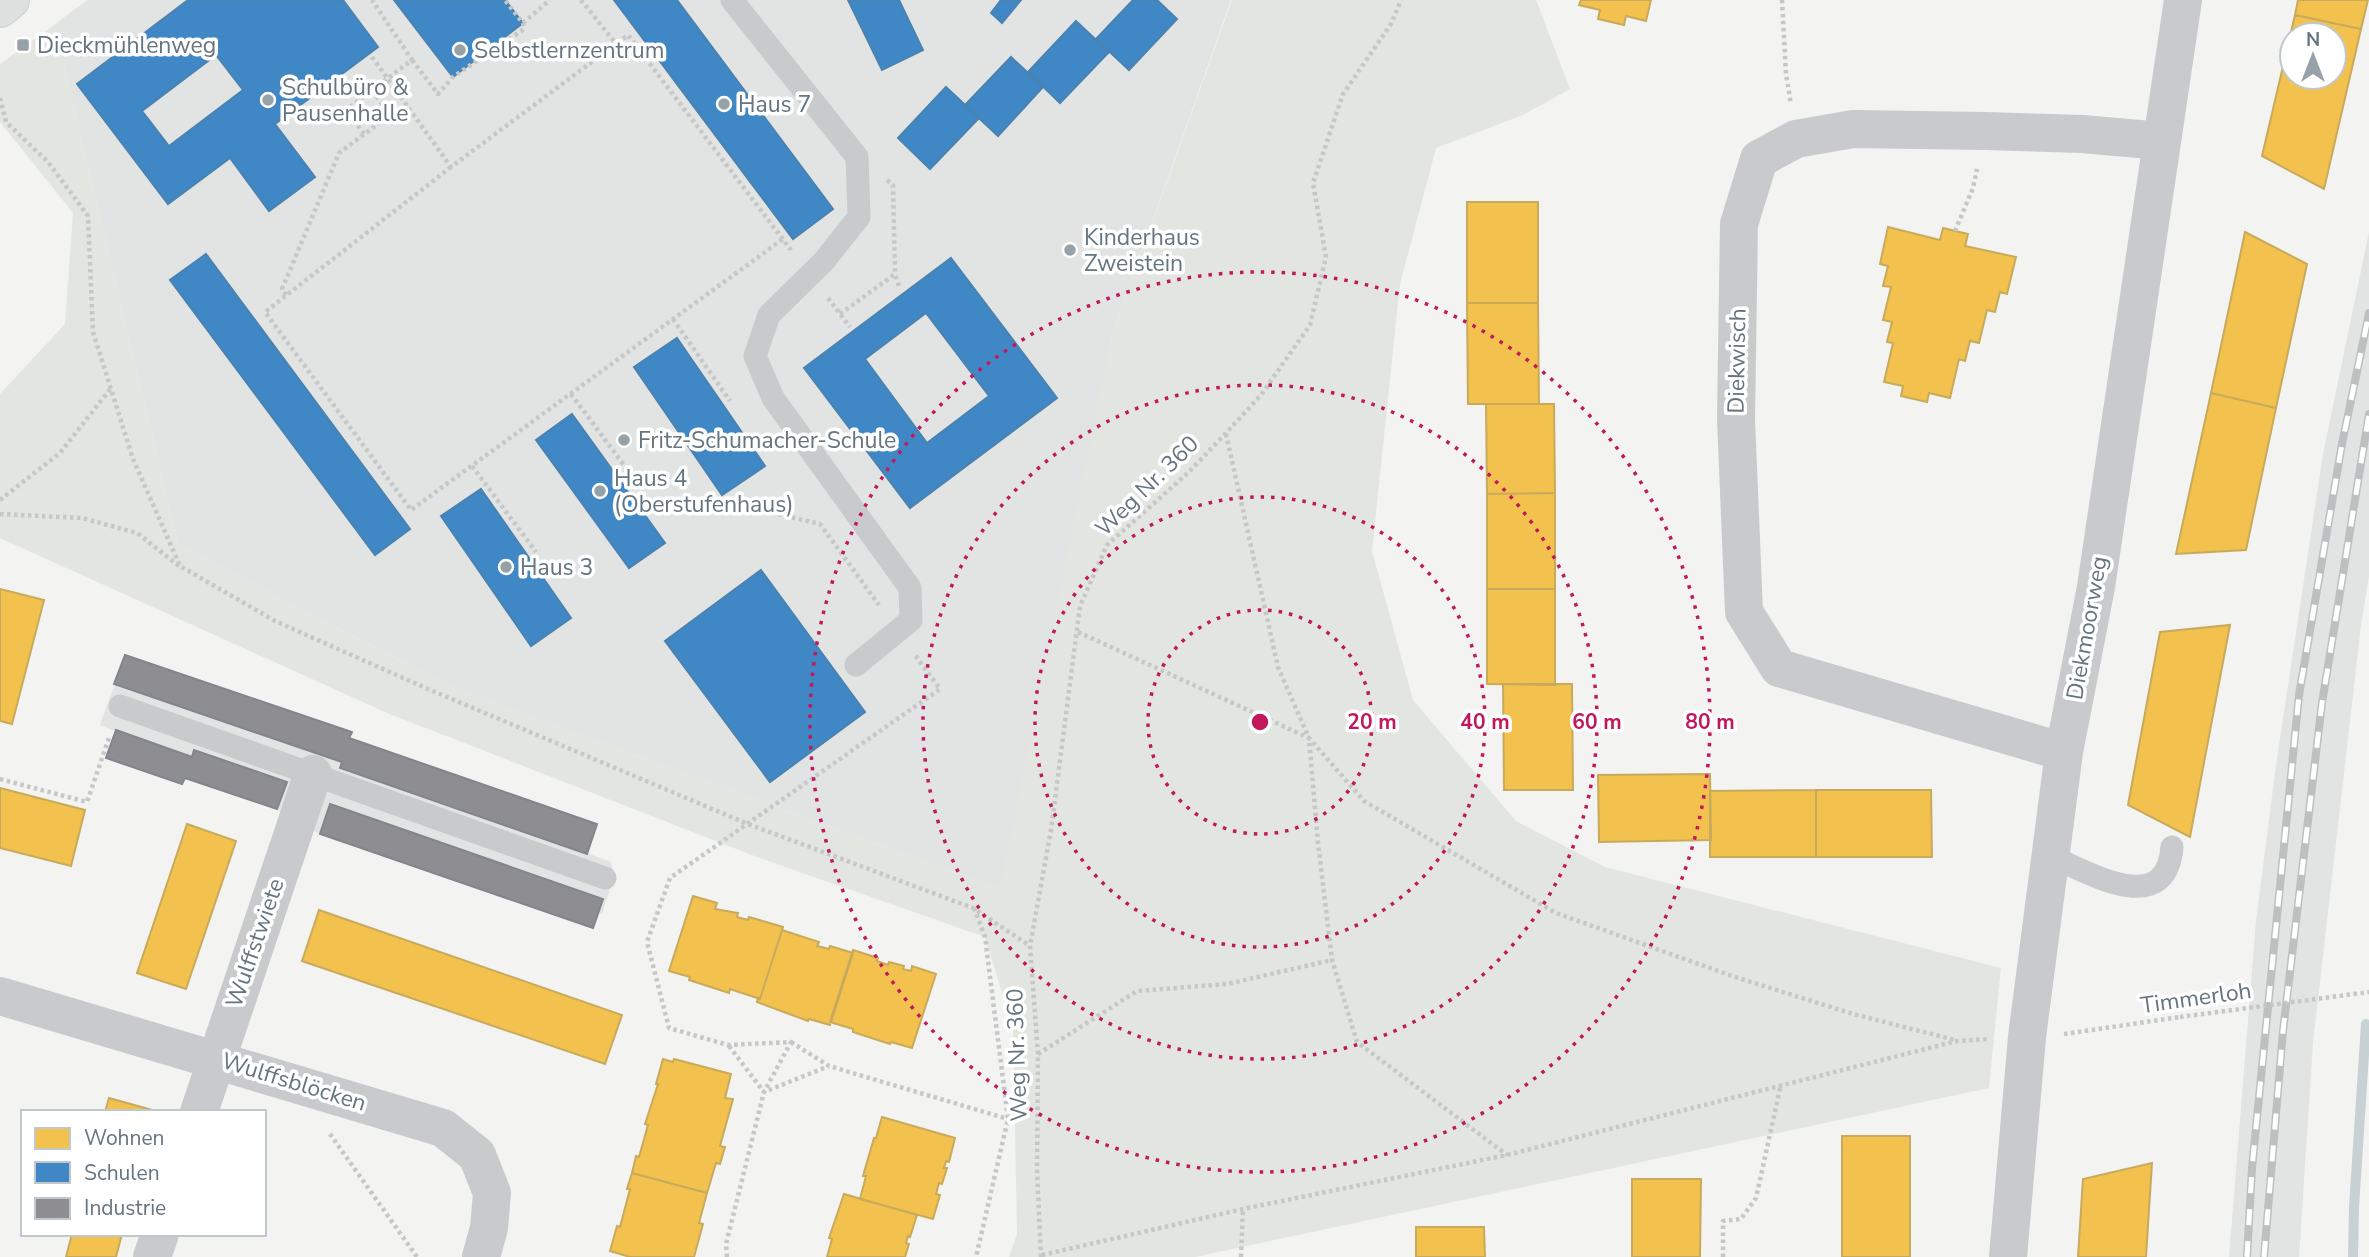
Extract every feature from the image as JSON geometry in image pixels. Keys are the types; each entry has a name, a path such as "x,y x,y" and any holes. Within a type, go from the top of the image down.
{"street":[{"path":"0,8 10,0"},
{"name":"Diekmoorweg","path":"2008,1257 2027,1037 2064,752 2096,587 2183,0"},
{"name":"Diekwisch","path":"2064,752 1779,668 1751,623 1744,611 1736,419 1739,224 1759,159 1796,139 1866,129 2082,134 2162,141"},
{"name":"Wulffstwiete","path":"200,1110 313,774"},
{"name":"Wulffsblöcken","path":"0,996 443,1128 477,1155 492,1193 489,1228 481,1257"},
{"path":"152,1257 159,1236"}],"lane":[{"path":"732,0 857,157 859,218 810,275 769,315 755,356 773,398 910,588 911,620 856,665"},
{"path":"120,706 605,878"},
{"path":"2050,856 2119,886 2140,887 2162,877 2171,860 2172,847"}],"path":[{"path":"372,0 438,94 453,77 524,29 523,23 505,0"},
{"path":"523,23 550,0"},
{"path":"581,0 616,44"},
{"name":"Weg Nr. 360","path":"1041,1256 1037,1171 1038,1054 1030,946 1051,830 1080,606 1107,545 1188,473 1226,433 1261,395 1310,325 1326,257 1313,183 1343,94 1391,24 1401,0"},
{"path":"1782,0 1786,74"},
{"path":"783,239 411,510 265,312 451,167 628,35 850,327"},
{"path":"372,57 451,167"},
{"path":"364,134 346,110 412,60"},
{"path":"286,296 282,289 339,153 390,115 373,91"},
{"path":"0,98 6,122 48,162 89,216 93,332 133,459 180,566"},
{"path":"1955,231 1973,188"},
{"path":"840,314 895,274 900,289"},
{"path":"673,319 730,401"},
{"path":"0,500 60,453 111,387"},
{"path":"571,394 635,480"},
{"path":"1226,433 1278,667 1309,738 1364,801 1556,913 1732,976 1853,1014 1957,1041"},
{"path":"472,466 536,552"},
{"path":"0,514 82,518 137,533 180,566 275,621 428,689 748,824 974,908 1030,946"},
{"path":"1078,632 1309,738"},
{"path":"0,779 87,802 120,706"},
{"path":"1309,738 1332,960 1357,1042 1507,1155"},
{"path":"748,824 670,878 647,942 669,1028 728,1045 791,1042 829,1066 1008,1119"},
{"path":"974,908 985,937 1008,1119 976,1257"},
{"path":"1038,1054 1137,990 1227,984 1332,960"},
{"name":"Timmerloh","path":"1957,1041 2064,1034 2369,992"},
{"path":"1041,1256 1243,1209 1507,1155 1957,1041"},
{"path":"727,1257 726,1244 764,1092 791,1042"},
{"path":"728,1045 764,1092"},
{"path":"764,1092 829,1066"},
{"path":"293,1082 417,1257"},
{"path":"1723,1257 1723,1221 1741,1219 1756,1198 1781,1084"},
{"path":"1241,1257 1243,1209"}],"shaded area":[{"name":"Fritz-Schumacher-Schule","path":"87,0 1231,0 1112,335 1056,673 1000,889 455,689 178,545 54,25"},
{"path":"1232,0 1536,0 1570,89 1523,115 1436,148 1400,284 1372,551 1413,700 1516,821 1605,867 2001,968 1989,1088 1195,1257 1009,1257 1017,1234 1013,1028 985,937 757,857 387,713 0,538 0,394 65,324 73,213 0,122 0,64 54,25 178,545 455,689 1000,889 1112,335"},
{"path":"2369,232 2369,576 2361,625 2313,1043 2299,1257 2229,1257 2256,921 2276,765 2323,454"},
{"path":"125,655 352,732 350,739 597,824 587,853 611,862 614,877 602,914 598,913 593,928 320,834 277,809 185,778 182,784 106,758 115,731 100,725"}],"building: Wohnen":[{"path":"1581,0 1651,0 1646,21 1626,16 1624,25 1598,19 1600,10 1579,5"},
{"path":"2298,0 2368,0 2361,29 2348,26 2348,21 2323,21 2295,15"},
{"path":"2295,15 2323,21 2294,21"},
{"path":"2348,26 2361,29 2348,85"},
{"path":"2278,88 2278,91 2347,91 2324,189 2262,156"},
{"path":"1467,202 1538,202 1538,303 1467,303"},
{"path":"1888,227 1940,240 1943,228 1968,234 1965,246 2016,257 2007,294 2000,292 1995,312 1987,310 1979,343 1970,341 1965,361 1959,359 1950,398 1929,393 1927,402 1901,396 1903,386 1884,382 1893,343 1887,342 1892,322 1883,320 1891,287 1883,286 1888,266 1880,264"},
{"path":"2245,232 2307,264 2276,408 2211,393"},
{"path":"1467,303 1538,303 1539,404 1468,404"},
{"path":"2211,393 2276,408 2246,550 2176,554"},
{"path":"1486,404 1554,404 1555,493 1487,494"},
{"path":"1555,493 1555,589 1487,589 1487,494"},
{"path":"0,589 44,600 12,724 0,721"},
{"path":"1487,589 1555,589 1555,685 1487,684"},
{"path":"2230,625 2190,837 2128,805 2160,632"},
{"path":"1503,684 1572,684 1573,790 1504,790"},
{"path":"1710,774 1711,840 1599,842 1598,775"},
{"path":"0,788 85,810 71,866 0,848"},
{"path":"1816,790 1931,790 1932,857 1816,857"},
{"path":"1816,790 1816,857 1710,857 1710,791"},
{"path":"187,824 236,841 186,989 137,973"},
{"path":"693,896 717,903 715,909 738,913 737,917 748,920 749,917 783,927 760,999 730,989 729,993 669,971"},
{"path":"319,910 622,1015 605,1064 302,961"},
{"path":"782,930 819,942 817,946 829,949 830,946 853,953 830,1025 809,1019 808,1021 757,1002"},
{"path":"853,950 878,958 877,961 888,965 889,962 911,971 912,966 936,974 912,1048 891,1042 890,1044 830,1022"},
{"path":"663,1059 673,1062 674,1059 731,1074 725,1098 733,1099 720,1146 725,1147 720,1164 716,1163 707,1193 632,1173 648,1125 645,1124"},
{"path":"109,1098 152,1110 106,1110"},
{"path":"882,1117 955,1138 949,1162 946,1161 944,1168 947,1168 942,1184 939,1183 936,1194 940,1195 933,1219 860,1199 866,1176 863,1176"},
{"path":"1842,1136 1910,1136 1910,1257 1842,1257"},
{"path":"2152,1163 2146,1257 2078,1257 2083,1179"},
{"path":"632,1173 707,1193 699,1223 703,1224 694,1257 630,1257 610,1251 617,1226 620,1227"},
{"path":"1632,1179 1701,1179 1700,1257 1632,1257"},
{"path":"844,1194 917,1215 906,1243 909,1244 905,1257 827,1257 832,1239 829,1238"},
{"path":"1416,1227 1484,1227 1485,1257 1416,1257"},
{"path":"71,1236 121,1236 116,1257 66,1257"}],"building: Schulen":[{"name":"Schulbüro & Pausenhalle","path":"188,0 343,0 378,47 275,124 315,177 269,211 230,158 168,204 77,84","holes":["216,55 243,90 169,146 142,111"]},
{"name":"Selbstlernzentrum","path":"394,0 505,0 523,23 453,77"},
{"name":"Haus 7","path":"614,0 677,0 833,209 793,239"},
{"path":"848,0 899,0 923,50 882,70"},
{"path":"1001,0 1021,0 1002,23 991,13"},
{"path":"1133,0 1157,0 1177,19 1129,70 1096,39"},
{"path":"1076,21 1109,52 1060,103 1028,72"},
{"path":"1011,57 1043,87 998,136 965,105"},
{"path":"946,87 979,118 930,169 898,138"},
{"path":"206,254 410,529 375,555 170,280"},
{"path":"951,258 1057,398 910,508 804,368","holes":["926,313 989,396 927,443 865,359"]},
{"path":"677,338 765,466 722,495 634,367"},
{"name":"Haus 4 (Oberstufenhaus)","path":"572,414 665,543 629,568 536,440"},
{"name":"Haus 3","path":"481,489 571,618 531,646 441,516"},
{"path":"761,570 865,712 770,782 665,641"}],"building: Industrie":[{"path":"125,655 352,732 349,738 597,824 587,854 340,768 342,762 114,684"},
{"path":"116,730 192,757 194,750 287,782 277,809 185,778 182,784 106,758"},
{"path":"330,804 603,899 593,928 320,834"}],"waterway":[{"path":"2353,1257 2366,1024"}],"railway":[{"path":"2247,1257 2252,1168 2299,695 2342,444 2369,313"},
{"path":"2264,1257 2283,1031 2322,703 2369,414"}],"place":[{"name":"Dieckmühlenweg","path":"23,45"},
{"name":"Selbstlernzentrum","path":"460,50"},
{"name":"Schulbüro & Pausenhalle","path":"268,100"},
{"name":"Haus 7","path":"724,104"},
{"name":"Kinderhaus Zweistein","path":"1070,250"},
{"name":"Fritz-Schumacher-Schule","path":"624,440"},
{"name":"Haus 4 (Oberstufenhaus)","path":"600,491"},
{"name":"Haus 3","path":"506,567"}]}
